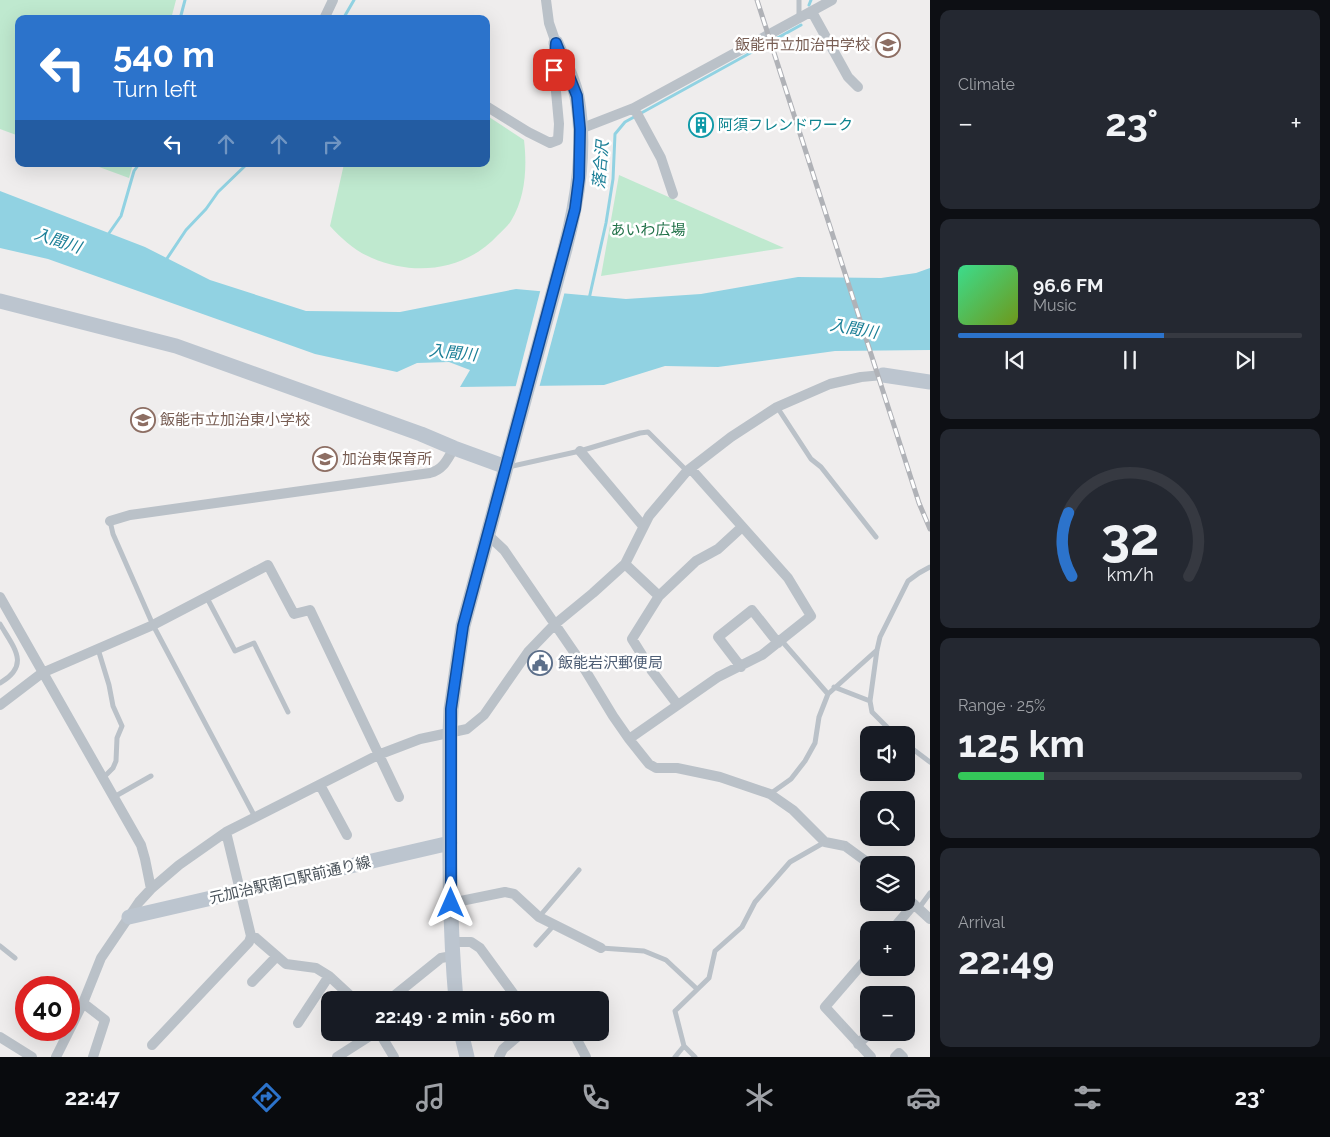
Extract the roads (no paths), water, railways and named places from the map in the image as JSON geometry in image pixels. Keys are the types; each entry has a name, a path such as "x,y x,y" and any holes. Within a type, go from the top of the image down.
{"street":[{"path":"326,15 333,0"},
{"path":"455,991 451,903 450,733 451,709 463,626 565,249 575,209 579,178 580,129 577,96 549,23 546,0"},
{"path":"580,129 637,112 832,0"},
{"path":"812,12 848,77 858,87"},
{"path":"490,108 550,143 558,140 559,124 554,70 556,43"},
{"path":"637,112 661,158 673,194"},
{"path":"0,301 176,346 421,434 506,467"},
{"path":"56,1057 83,1003 101,958 150,889 179,865 226,832 378,755 420,739 467,729 478,722 528,652 554,625 594,593 625,564 643,526 661,500 689,470 731,437 776,407 830,384 861,377 883,375 930,382"},
{"path":"110,520 130,514 430,474 437,472 444,465 454,448"},
{"path":"580,452 643,526"},
{"path":"628,739 718,677 762,655 811,616 788,578 689,470"},
{"path":"677,704 632,640 659,596 696,560 718,548 742,528"},
{"path":"488,535 504,550 576,655 628,739 652,766 677,768 720,777 770,794 793,810 825,842 845,846 860,857"},
{"path":"625,564 659,596"},
{"path":"0,705 42,672 153,625 268,565 294,614 310,610 400,798"},
{"path":"0,597 141,845 150,889"},
{"path":"741,667 718,637 752,610 779,641"},
{"path":"320,786 347,835"},
{"path":"152,1045 249,942 251,936 226,832"},
{"name":"元加治駅南口駅前通り線","path":"129,917 450,843"},
{"path":"451,903 505,892 514,894 539,917 601,948"},
{"path":"915,905 930,919"},
{"path":"899,921 907,911"},
{"path":"251,936 256,938 286,964 316,968 329,976 346,991"},
{"path":"400,991 452,949 472,942 480,948 511,991"},
{"path":"252,982 277,956"},
{"path":"860,966 825,1007 871,1057"},
{"path":"298,1023 329,976"},
{"path":"83,1003 105,1020 93,1057"},
{"path":"0,1037 32,1057"},
{"path":"337,1057 363,1041"},
{"path":"384,1041 394,1057"},
{"path":"463,1041 467,1057"},
{"path":"498,1057 503,1049 512,1041"},
{"path":"577,1041 586,1057"},
{"path":"858,1044 861,1041"},
{"path":"895,1057 899,1053 903,1057"}],"lane":[{"path":"799,0 799,19"},
{"path":"776,407 811,459 821,467 876,536"},
{"path":"506,467 580,452 648,432 689,470"},
{"path":"110,520 113,534 153,625 256,818"},
{"path":"885,726 872,712 870,701 880,637 908,582 919,573 930,568"},
{"path":"207,598 235,651 254,643 288,712"},
{"path":"0,624 17,654 18,663 15,672 0,683"},
{"path":"779,641 828,694"},
{"path":"98,648 113,706 122,726 117,738 116,760 113,768 103,778"},
{"path":"770,794 791,778 805,761 815,743 818,717 828,694 877,650"},
{"path":"834,687 870,701"},
{"path":"915,751 930,762"},
{"path":"114,797 151,776"},
{"path":"695,1057 684,1046 675,1012 708,978 715,950 742,927 755,902 790,862 825,842"},
{"path":"539,917 579,870"},
{"path":"915,902 930,893"},
{"path":"536,945 554,925"},
{"path":"0,946 15,958"},
{"path":"601,948 644,951 666,960 696,989"},
{"path":"675,1057 684,1046"}],"water":[{"name":"入間川","path":"0,191 145,247 210,280 306,311 400,312 516,289 626,299 701,294 798,277 881,278 916,273 930,268 930,350 835,351 718,367 665,366 604,385 460,387 470,370 449,362 417,363 397,372 315,354 48,259 0,248"}],"waterway":[{"path":"181,15 185,0"},
{"path":"345,15 354,0"},
{"name":"落合沢","path":"809,5 811,0"},
{"name":"落合沢","path":"589,299 606,223 613,179 615,134 625,122 801,25"},
{"path":"107,236 121,216 137,167"},
{"path":"166,260 186,230 206,209 218,192 244,167"}],"railway":[{"path":"757,0 919,503 930,529"}],"place":[{"name":"飯能市立加治中学校","path":"888,45"},
{"name":"阿須フレンドワーク","path":"701,125"},
{"name":"飯能市立加治東小学校","path":"143,420"},
{"name":"加治東保育所","path":"325,459"},
{"name":"飯能岩沢郵便局","path":"540,663"}],"park label":[{"name":"あいわ広場","path":"648,230"}]}
